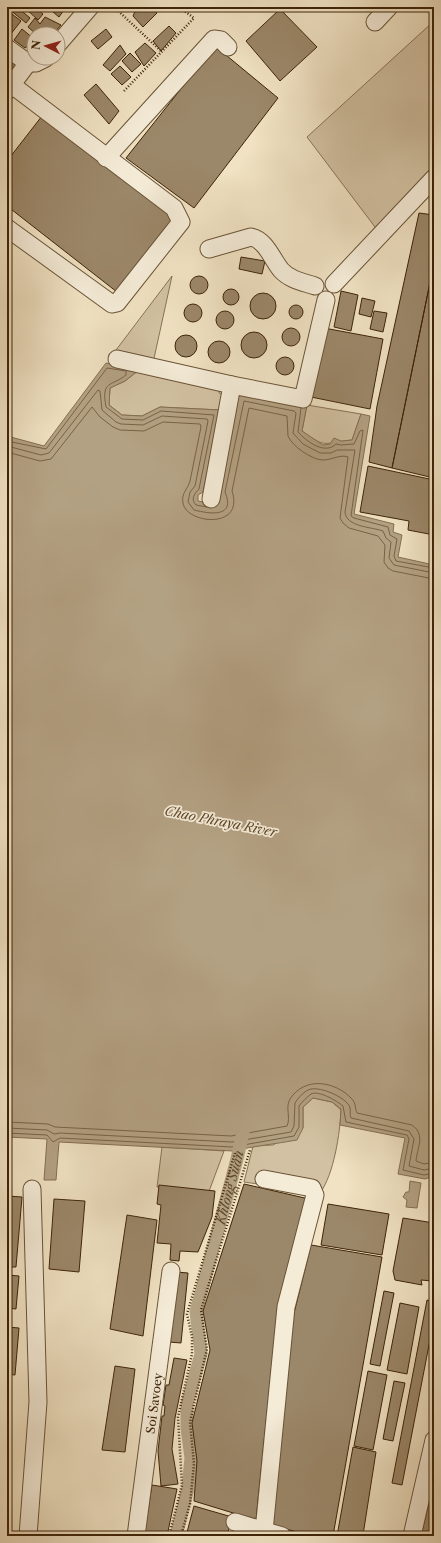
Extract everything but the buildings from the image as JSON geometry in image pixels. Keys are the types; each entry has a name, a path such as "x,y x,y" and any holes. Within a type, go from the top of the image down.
{"street":[{"path":"66,35 90,7"},
{"path":"375,22 389,7"},
{"path":"106,158 214,39 221,40 228,47"},
{"path":"7,48 26,62"},
{"path":"7,228 112,304 117,303 181,222 174,208 10,88 26,66"},
{"path":"117,359 232,385 303,399 326,300 334,294 334,284 353,266 434,178"},
{"path":"209,249 251,237 257,238 282,271 294,279 315,286"},
{"path":"315,286 322,279 329,280 334,284"},
{"path":"315,286 317,296 326,300"},
{"path":"211,499 232,385"},
{"path":"264,1178 312,1188 315,1195 286,1307 264,1530"},
{"path":"28,1536 38,1402 32,1189"},
{"name":"Soi Savoey","path":"136,1536 171,1271"},
{"path":"412,1536 434,1440"},
{"path":"235,1522 282,1536"}],"path":[{"path":"114,7 161,51"},
{"path":"124,91 194,18 179,7"},
{"path":"181,1536 190,1504 194,1464 190,1422 207,1349 201,1310 250,1150"},
{"path":"170,1536 182,1485 178,1417 192,1354 192,1337 187,1314 235,1153"}],"shaded area":[{"path":"434,21 434,173 378,231 307,137"},
{"path":"172,276 153,363 113,354"},
{"path":"139,370 220,385 219,393 224,394 220,410 160,407 142,416 122,415 109,405 110,388 125,381"},
{"path":"307,405 361,414 352,440 321,443 302,431"},
{"path":"313,1098 332,1102 341,1110 338,1141 333,1164 325,1185 320,1193 244,1182 253,1146 273,1145 303,1128 303,1107"},
{"path":"162,1147 224,1151 208,1194 157,1187"}],"water":[{"name":"Chao Phraya River","path":"106,363 139,370 125,381 110,388 109,405 122,415 142,416 160,407 220,410 203,492 198,495 198,501 217,505 237,389 307,405 302,431 323,445 330,444 334,438 341,441 352,440 361,414 370,416 354,514 394,524 393,532 402,535 398,557 434,565 434,1176 425,1179 398,1174 405,1138 340,1125 341,1109 332,1102 313,1098 303,1107 303,1128 297,1140 233,1151 59,1142 56,1180 44,1180 47,1139 7,1137 7,436 44,446"},
{"path":"410,1181 421,1183 417,1208 406,1207 407,1200 403,1197 406,1192 409,1192"}],"waterway":[{"name":"Khlong Suan","path":"176,1536 188,1488 191,1458 187,1428 187,1404 201,1354 196,1312 243,1132"}]}
